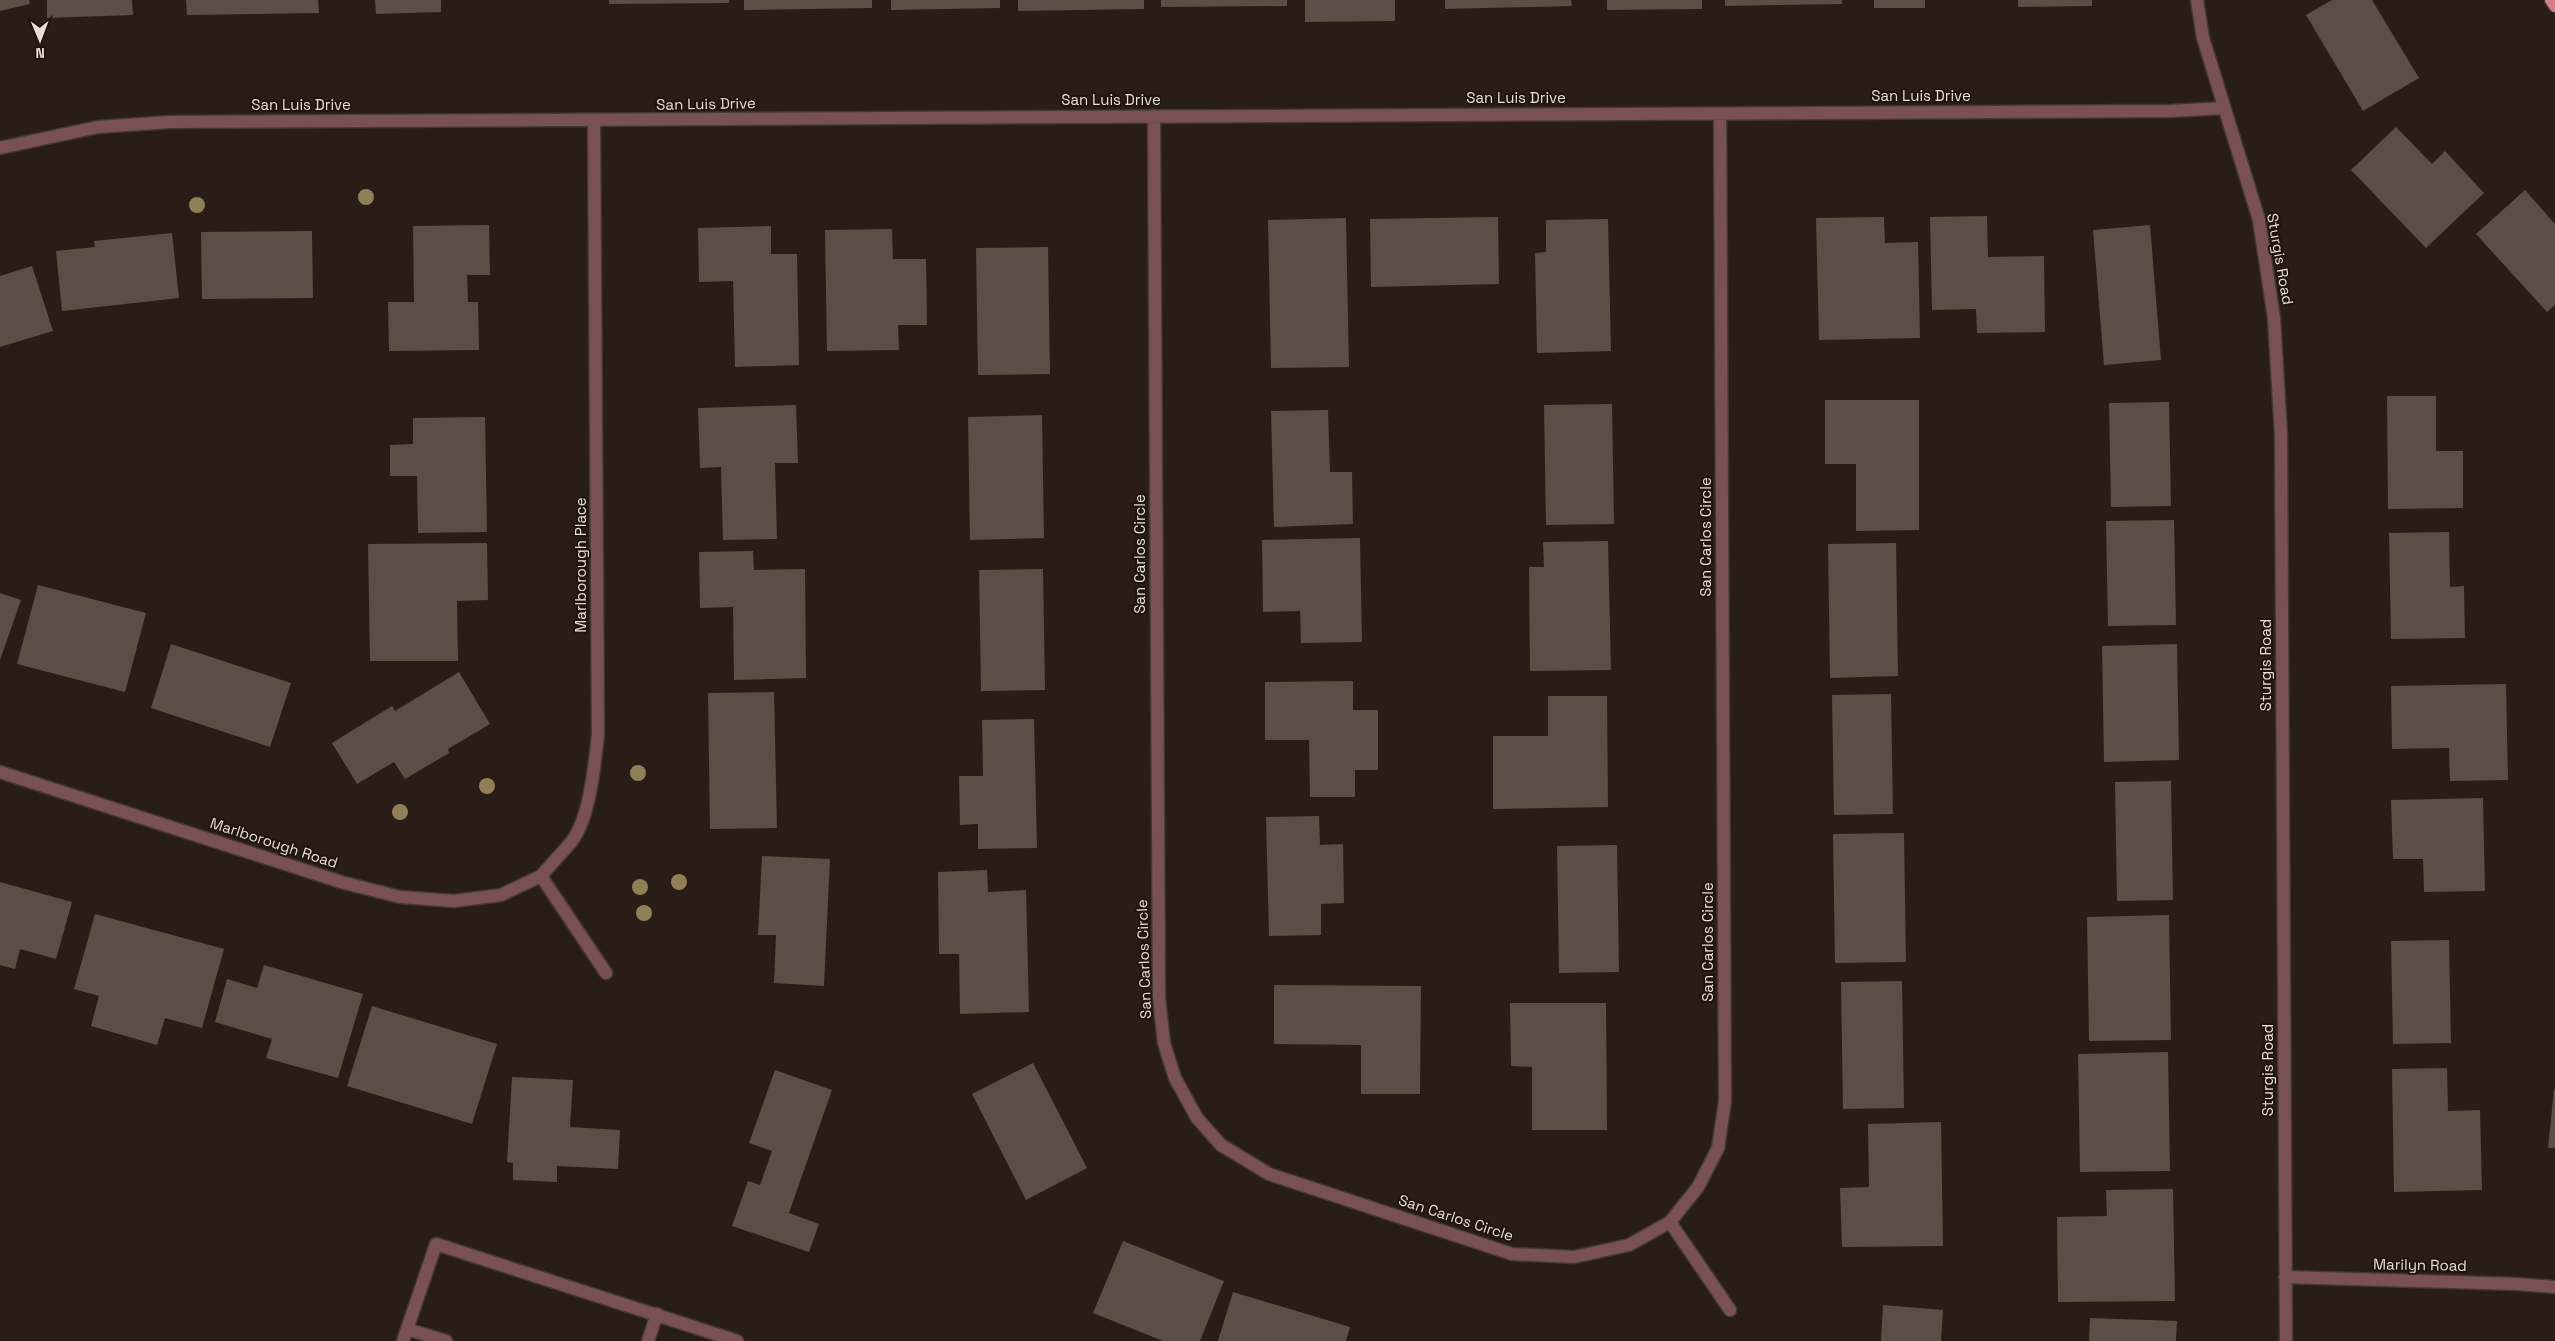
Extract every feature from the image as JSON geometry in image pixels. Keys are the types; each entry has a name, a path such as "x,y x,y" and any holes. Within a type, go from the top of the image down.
{"main road":[{"path":"2551,0 2555,6"}],"street":[{"name":"Sturgis Road","path":"2197,0 2203,38 2259,220 2274,318 2281,435 2286,1341"},
{"name":"San Luis Drive","path":"0,148 46,136 98,128 170,122 2172,111 2224,108"},
{"name":"San Carlos Circle","path":"1154,116 1159,998 1164,1043 1175,1078 1197,1118 1222,1145 1269,1174 1512,1254 1574,1257 1629,1245 1670,1222 1698,1187 1718,1148 1725,1101 1720,114"},
{"name":"Marlborough Place","path":"540,876 573,840 585,809 594,773 598,734 594,121"},
{"name":"Marlborough Road","path":"0,772 341,882 400,897 454,901 501,895 540,876"},
{"path":"540,876 606,973"},
{"path":"1670,1222 1730,1310"},
{"path":"446,1341 405,1335 436,1244 737,1341"},
{"name":"Marilyn Road","path":"2285,1277 2517,1284 2555,1287"},
{"path":"648,1341 657,1314"}],"building":[{"path":"0,0 29,0 30,4 0,11"},
{"path":"47,0 132,0 133,15 47,18"},
{"path":"186,0 318,0 319,13 187,15"},
{"path":"375,0 441,0 441,12 376,14"},
{"path":"609,0 729,0 729,3 609,4"},
{"path":"744,0 872,0 872,8 744,10"},
{"path":"891,0 1000,0 1000,8 891,10"},
{"path":"1018,0 1144,0 1144,9 1018,11"},
{"path":"1161,0 1287,0 1287,6 1161,7"},
{"path":"1305,0 1395,0 1395,21 1305,22"},
{"path":"1445,0 1571,0 1572,6 1445,9"},
{"path":"1607,0 1702,0 1702,9 1607,10"},
{"path":"1725,0 1842,0 1842,4 1725,6"},
{"path":"1874,0 1925,0 1925,8 1874,8"},
{"path":"2018,0 2092,0 2092,6 2018,7"},
{"path":"2332,0 2372,0 2419,78 2363,111 2306,15"},
{"path":"2396,127 2432,164 2445,151 2484,193 2426,248 2351,170"},
{"path":"2525,190 2555,224 2555,305 2547,312 2476,234"},
{"path":"1987,216 1988,257 2044,256 2045,332 1977,333 1976,309 1932,310 1930,217"},
{"path":"1498,217 1499,284 1371,287 1370,219"},
{"path":"1884,217 1885,243 1918,242 1920,338 1819,340 1816,218"},
{"path":"1346,218 1349,367 1271,368 1268,220"},
{"path":"1608,219 1611,351 1537,353 1535,253 1546,252 1546,220"},
{"path":"489,225 490,275 467,275 468,302 478,302 479,350 389,351 388,302 414,302 413,226"},
{"path":"2150,225 2161,360 2104,365 2093,230"},
{"path":"771,226 771,254 797,254 799,365 735,367 733,281 699,282 698,228"},
{"path":"892,229 893,259 926,259 927,325 898,325 899,350 827,351 825,230"},
{"path":"312,231 313,298 202,299 201,232"},
{"path":"172,233 179,298 62,311 56,251 95,247 94,241"},
{"path":"1048,247 1050,374 978,375 976,248"},
{"path":"32,266 53,331 0,347 0,276"},
{"path":"2387,396 2436,396 2436,451 2463,451 2463,508 2388,509"},
{"path":"1825,400 1919,400 1919,530 1856,531 1856,464 1825,464"},
{"path":"2169,402 2171,506 2111,507 2109,403"},
{"path":"1612,404 1614,524 1546,525 1544,405"},
{"path":"796,405 798,463 775,463 777,539 723,540 721,467 700,468 698,408"},
{"path":"1328,410 1330,472 1352,472 1353,524 1274,527 1271,411"},
{"path":"1042,415 1044,538 970,540 968,417"},
{"path":"485,417 487,532 418,533 417,476 390,476 390,445 413,444 413,418"},
{"path":"2174,520 2176,625 2108,626 2106,521"},
{"path":"2449,532 2450,587 2464,586 2465,638 2391,639 2389,533"},
{"path":"1360,538 1362,642 1301,643 1300,611 1263,612 1262,540"},
{"path":"1608,541 1611,670 1530,671 1529,567 1544,567 1543,542"},
{"path":"487,543 488,600 457,601 458,661 370,661 368,544"},
{"path":"1896,543 1898,676 1830,678 1828,544"},
{"path":"753,551 754,570 805,569 806,678 734,680 733,607 700,608 699,552"},
{"path":"1043,569 1045,690 981,691 979,570"},
{"path":"38,585 146,613 125,692 17,664"},
{"path":"0,593 21,600 0,660"},
{"path":"171,644 291,683 270,747 151,708"},
{"path":"2177,644 2179,760 2104,762 2102,646"},
{"path":"459,672 490,724 448,749 449,753 405,779 394,762 357,784 332,743 392,706 395,711"},
{"path":"1353,681 1353,710 1378,710 1378,770 1355,770 1355,797 1310,797 1309,740 1265,740 1265,682"},
{"path":"2506,684 2508,780 2450,781 2449,748 2392,749 2391,686"},
{"path":"774,692 777,828 710,829 708,693"},
{"path":"1891,694 1893,814 1834,815 1832,695"},
{"path":"1548,696 1607,696 1608,807 1493,809 1493,736 1548,736"},
{"path":"1034,719 1037,848 978,849 978,824 960,825 959,776 983,776 982,720"},
{"path":"2171,781 2173,900 2117,901 2115,782"},
{"path":"2483,798 2485,891 2424,892 2423,859 2393,859 2391,800"},
{"path":"1319,816 1320,845 1343,844 1344,903 1321,904 1321,935 1269,936 1266,817"},
{"path":"1904,833 1906,962 1835,963 1833,834"},
{"path":"1617,845 1619,972 1559,973 1557,846"},
{"path":"762,856 830,859 824,986 774,983 776,935 758,935"},
{"path":"987,870 988,892 1026,890 1029,1012 960,1014 959,954 939,954 938,872"},
{"path":"0,882 72,902 56,959 20,949 15,969 0,965"},
{"path":"95,914 224,949 202,1028 165,1018 157,1045 91,1026 99,996 74,989"},
{"path":"2169,915 2171,1040 2089,1041 2087,917"},
{"path":"2449,940 2451,1043 2393,1044 2391,941"},
{"path":"264,965 363,994 338,1078 266,1058 272,1039 215,1022 227,979 257,988"},
{"path":"1902,981 1904,1108 1843,1109 1841,982"},
{"path":"1274,985 1421,986 1420,1094 1361,1094 1361,1045 1274,1044"},
{"path":"1510,1003 1606,1003 1607,1130 1532,1130 1532,1067 1511,1066"},
{"path":"372,1006 497,1044 472,1124 347,1086"},
{"path":"2168,1052 2170,1171 2080,1172 2078,1054"},
{"path":"1033,1063 1087,1168 1026,1200 972,1094"},
{"path":"2447,1068 2448,1111 2480,1110 2482,1190 2394,1192 2392,1069"},
{"path":"775,1070 832,1090 789,1213 819,1224 809,1252 732,1226 748,1181 760,1185 772,1151 749,1143"},
{"path":"512,1077 573,1080 570,1127 620,1130 618,1169 557,1166 557,1182 513,1180 513,1163 507,1162"},
{"path":"2554,1089 2555,1148 2548,1148"},
{"path":"1941,1122 1943,1246 1842,1247 1840,1188 1869,1187 1868,1124"},
{"path":"2173,1189 2175,1301 2058,1302 2057,1217 2107,1216 2106,1190"},
{"path":"1123,1241 1224,1281 1200,1341 1163,1341 1093,1313"},
{"path":"1233,1292 1350,1327 1346,1341 1218,1341"},
{"path":"1883,1305 1943,1310 1941,1341 1881,1341"},
{"path":"2090,1318 2177,1321 2176,1341 2089,1341"}]}
